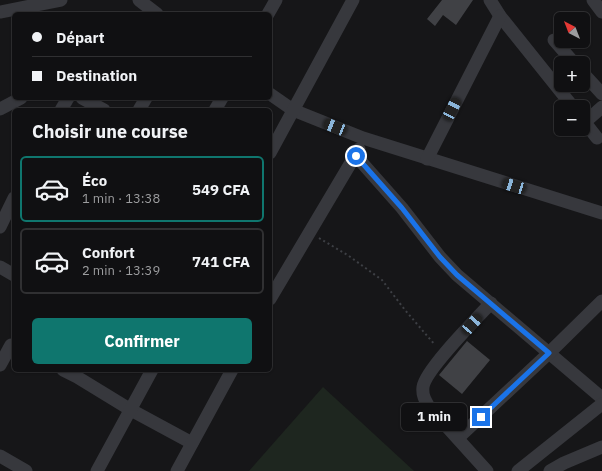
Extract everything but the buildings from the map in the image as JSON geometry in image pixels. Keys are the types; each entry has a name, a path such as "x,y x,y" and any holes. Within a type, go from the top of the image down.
{"street":[{"path":"0,12 62,0"},
{"path":"139,0 151,12"},
{"path":"269,12 276,0"},
{"path":"272,149 353,0"},
{"path":"490,0 500,16 567,100"},
{"path":"593,0 602,12"},
{"path":"427,159 500,16"},
{"path":"561,48 568,56"},
{"path":"590,81 602,94"},
{"path":"272,95 293,110 363,138 602,213"},
{"path":"0,108 17,100"},
{"path":"86,100 100,108"},
{"path":"590,116 602,107"},
{"path":"590,129 597,138"},
{"path":"272,292 356,156 363,138"},
{"path":"356,156 402,208 440,257 457,275 602,398"},
{"path":"0,226 12,202"},
{"path":"0,267 12,274"},
{"path":"458,438 602,301"},
{"path":"487,471 429,407 423,396 423,385 429,373 491,303"},
{"path":"0,365 8,343"},
{"path":"97,471 151,372"},
{"path":"177,471 231,372"},
{"path":"79,373 131,410 192,443"},
{"path":"518,471 602,404"},
{"path":"550,471 564,463 602,447"},
{"path":"0,456 21,469"}],"path":[{"path":"310,232 349,256 382,280 405,310 444,355"}],"shaded area":[{"path":"323,387 414,471 249,471"}],"route":[{"path":"356,156 402,208 440,257 457,275 549,353 481,417"}]}
